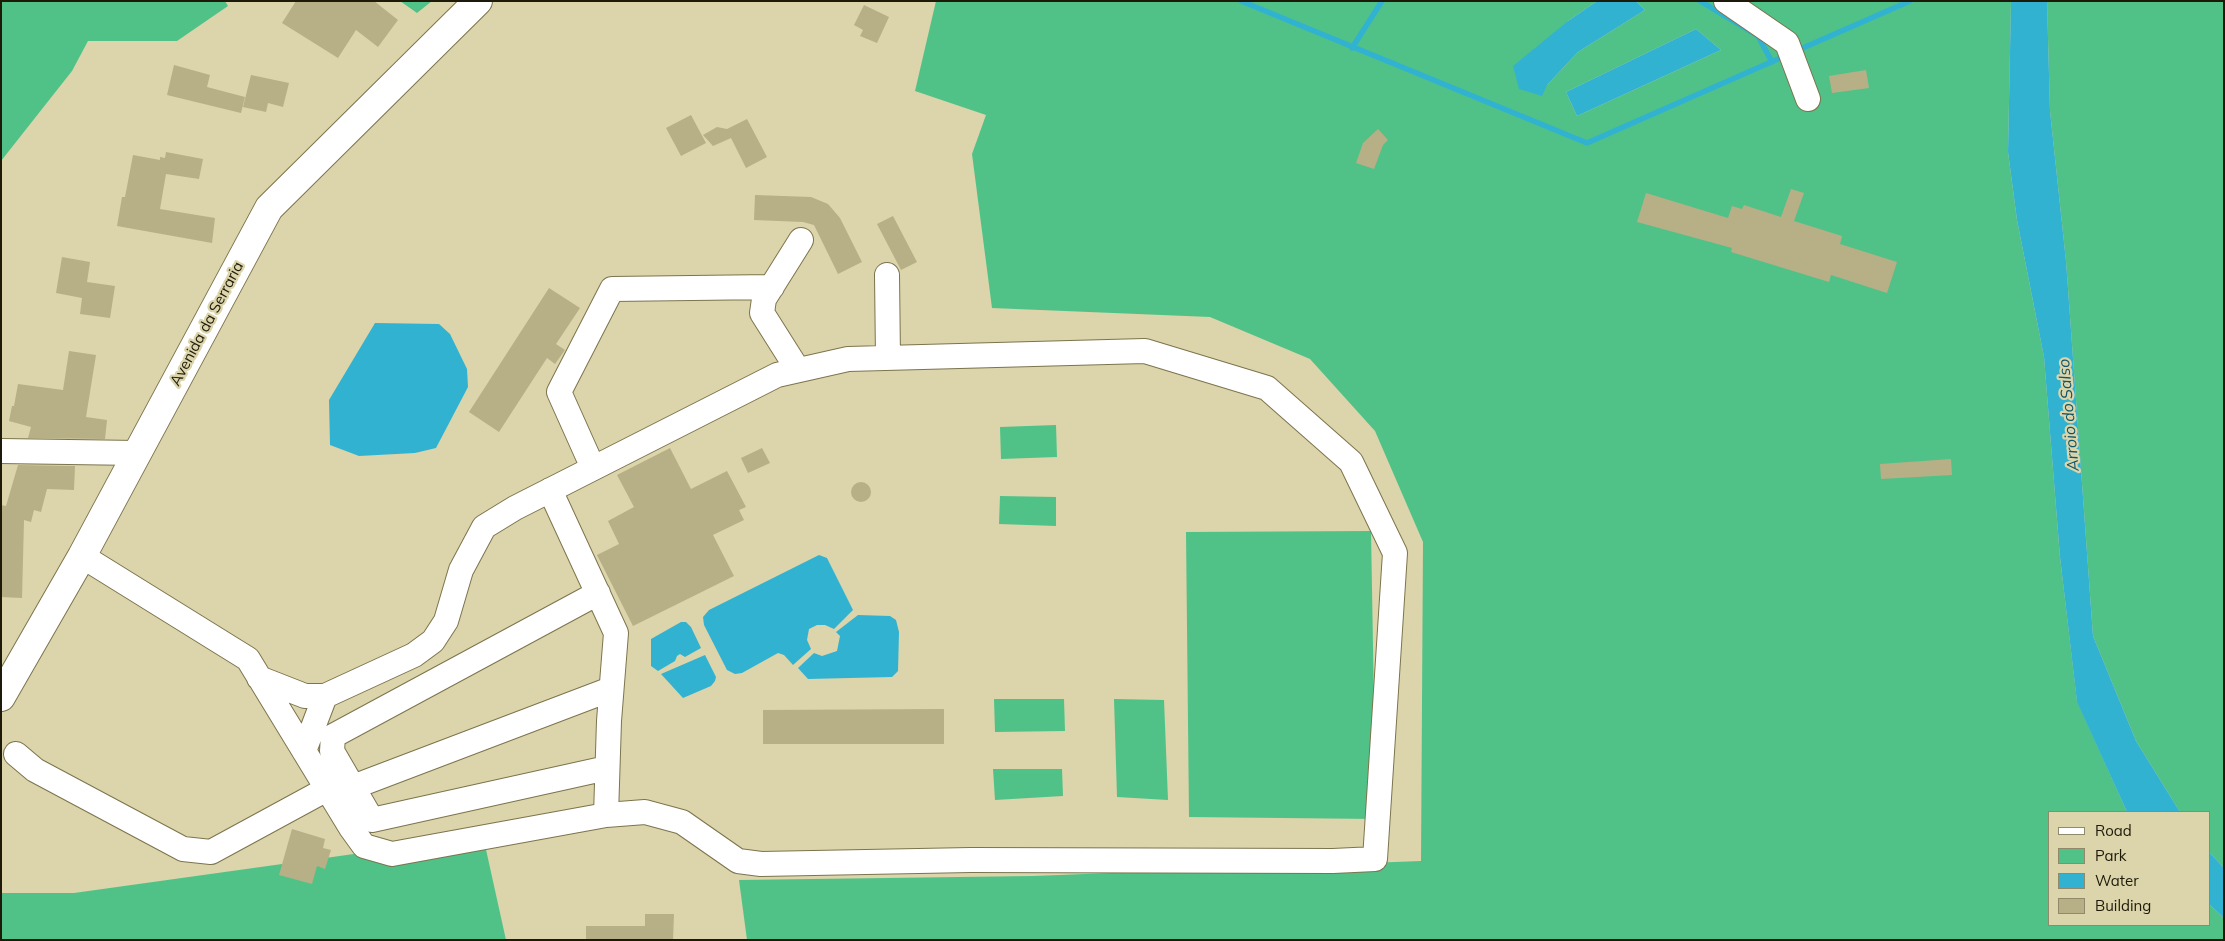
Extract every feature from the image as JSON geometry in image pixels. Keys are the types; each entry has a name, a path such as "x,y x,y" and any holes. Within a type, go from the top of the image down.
{"main road":[{"name":"Avenida da Serraria","path":"1,696 82,556 269,208 478,1"}],"street":[{"path":"1726,1 1788,43 1808,99"},
{"path":"798,370 762,313 764,299 801,240"},
{"path":"887,275 888,358"},
{"path":"593,468 559,392 612,289 772,287"},
{"path":"82,556 248,659 259,678 327,789 364,846 392,854 606,815 645,812 682,822 738,861 760,864 971,860 1333,861 1376,858 1395,553 1351,462 1267,388 1145,351 848,359 777,375 550,490 484,527 461,570 446,621 433,641 414,655 325,696 305,696 259,678"},
{"path":"1,451 137,454"},
{"path":"550,490 616,633 611,689 606,815"},
{"path":"598,593 333,736 332,751 372,820 607,768"},
{"path":"353,787 611,689"},
{"path":"304,751 325,696"},
{"path":"16,754 36,770 183,849 211,852 327,789"}],"green space":[{"path":"1,1 225,1 228,6 177,41 88,41 72,71 1,161"},
{"path":"400,1 432,1 417,13"},
{"path":"936,1 1597,1 1568,21 1547,85 1578,52 1645,10 1636,1 2011,1 2008,152 2017,220 2044,357 2060,557 2077,701 2127,811 2048,811 2048,926 2210,926 2210,905 2224,918 2224,940 747,940 739,880 1033,876 1421,861 1423,542 1375,431 1310,359 1210,317 992,308 972,154 986,115 915,91","holes":["1696,29 1721,50 1577,116 1566,92"]},
{"path":"2047,1 2224,1 2224,868 2210,853 2210,811 2179,811 2136,741 2093,636 2066,261 2050,111"},
{"path":"1056,425 1057,457 1001,459 1000,427"},
{"path":"1000,496 1056,497 1056,526 999,524"},
{"path":"1371,531 1376,819 1189,817 1186,532"},
{"path":"994,699 1064,699 1065,731 995,732"},
{"path":"1114,699 1164,700 1168,800 1117,797"},
{"path":"993,769 1062,769 1063,796 995,800"},
{"path":"483,836 506,940 1,940 1,893 74,893"}],"water":[{"path":"1597,1 1636,1 1645,10 1578,52 1547,85 1542,96 1519,89 1513,66 1568,21"},
{"name":"Arroio do Salso","path":"2011,1 2047,1 2050,111 2066,261 2093,636 2136,741 2179,811 2127,811 2077,702 2060,557 2044,357 2017,220 2008,152"},
{"path":"1696,29 1721,50 1577,116 1566,92"},
{"path":"375,323 439,324 450,334 467,369 468,387 436,448 415,453 359,456 330,445 329,400"},
{"path":"819,555 827,558 853,610 834,629 825,625 817,625 809,629 807,640 811,649 793,665 784,655 778,653 742,673 735,674 727,670 704,625 703,617 709,610"},
{"path":"858,615 890,616 896,620 899,632 898,671 892,677 808,679 798,668 814,653 822,656 837,651 840,636 836,632"},
{"path":"681,622 686,622 691,627 701,648 685,657 680,654 675,661 658,671 651,666 651,639"},
{"path":"705,655 716,677 715,681 711,686 683,698 661,674"},
{"path":"2210,853 2224,868 2224,918 2210,905"}],"building":[{"path":"296,1 374,1 398,20 378,47 356,30 338,58 282,23"},
{"path":"864,5 889,17 877,43 860,36 863,30 854,25"},
{"path":"174,65 210,75 207,87 245,97 241,113 167,95"},
{"path":"1866,70 1869,88 1832,93 1829,76"},
{"path":"251,75 289,83 283,107 268,103 266,112 243,107"},
{"path":"691,115 706,143 681,156 666,128"},
{"path":"747,119 767,157 746,168 731,138 713,146 703,135 717,127 727,129"},
{"path":"1378,129 1388,140 1383,145 1374,169 1356,163 1363,143"},
{"path":"166,152 203,159 199,179 166,174 160,209 215,218 212,243 117,226 133,155 160,160 160,157 165,158"},
{"path":"1791,189 1804,193 1794,221 1842,236 1840,244 1897,262 1887,293 1831,275 1829,282 1731,252 1732,248 1637,222 1646,193 1728,218 1732,206 1742,209 1744,205 1781,217"},
{"path":"755,195 811,197 828,204 840,218 862,262 838,274 814,225 803,222 754,220"},
{"path":"893,216 917,262 901,270 877,224"},
{"path":"62,257 90,262 87,282 115,286 110,318 80,314 82,298 56,293"},
{"path":"549,288 580,308 556,344 565,350 555,364 547,358 499,432 469,412"},
{"path":"69,351 96,355 86,417 107,420 105,439 28,438 31,427 9,421 18,384 63,390"},
{"path":"670,448 691,489 727,471 746,507 739,510 744,520 713,535 734,576 633,626 597,555 619,544 608,521 634,507 617,475"},
{"path":"762,448 770,463 748,473 741,458"},
{"path":"1951,459 1952,475 1881,479 1880,464"},
{"path":"18,465 75,466 74,490 47,489 41,512 34,510 31,522 24,520 22,598 1,597 1,505 6,506"},
{"path":"861,482 868,485 871,492 868,499 861,502 854,499 851,492 854,485"},
{"path":"944,709 944,744 763,744 763,710"},
{"path":"292,829 325,839 323,848 331,850 325,869 317,866 312,884 279,875"},
{"path":"645,914 674,914 673,940 586,940 586,926 645,926"}],"waterway":[{"path":"1241,1 1587,143 1787,55"},
{"path":"1352,48 1382,1"},
{"path":"1700,1 1758,36 1772,62"},
{"path":"1796,51 1910,1"}]}
